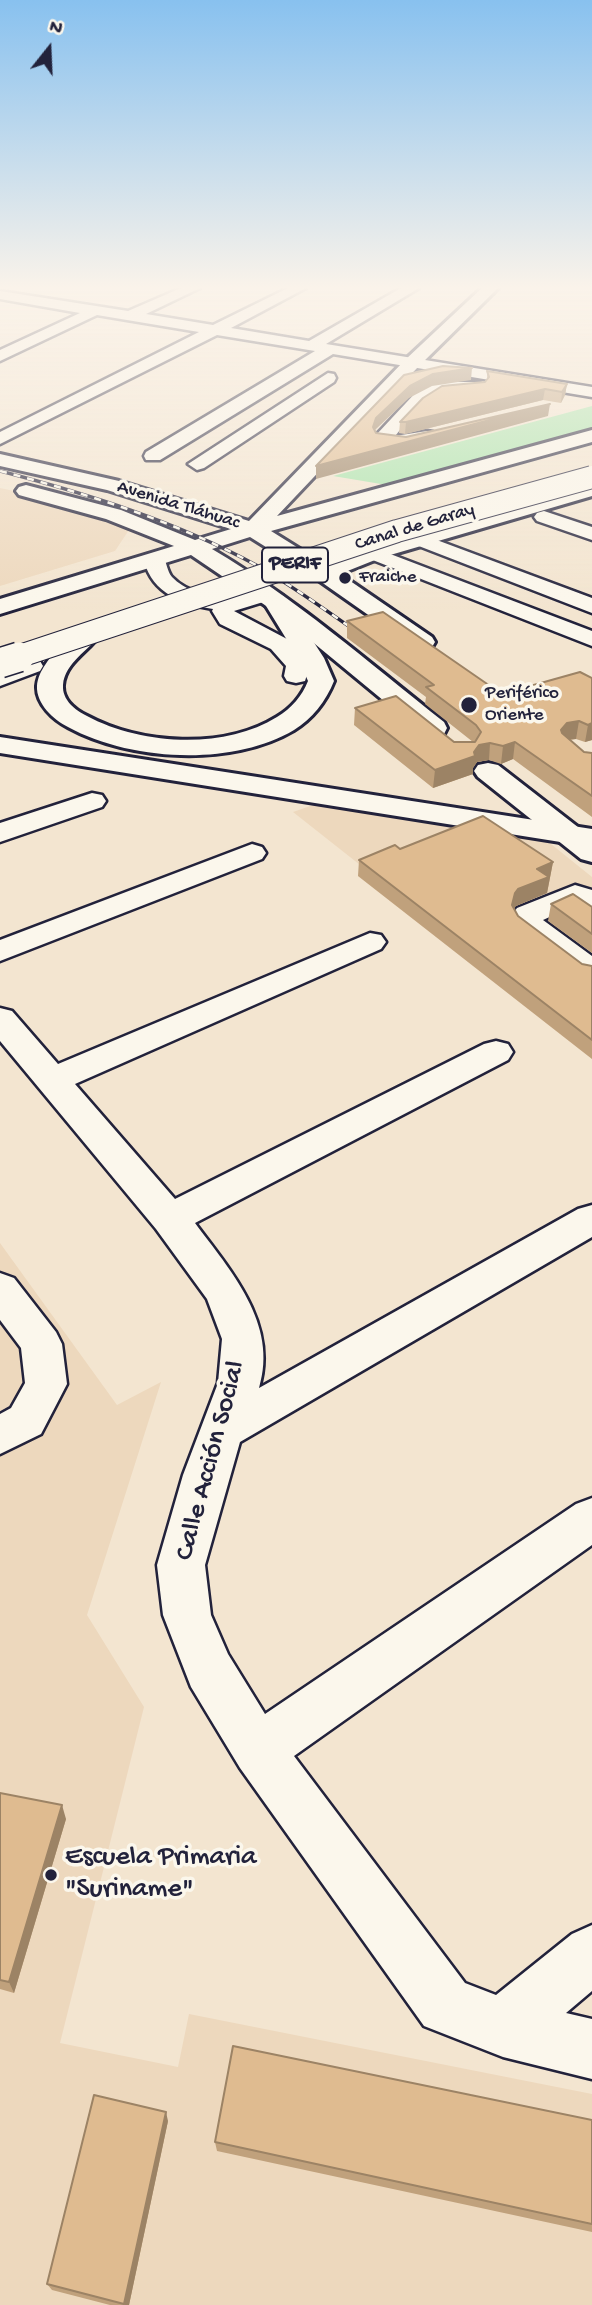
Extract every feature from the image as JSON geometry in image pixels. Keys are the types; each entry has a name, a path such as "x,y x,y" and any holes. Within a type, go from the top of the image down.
{"main road":[{"path":"239,576 262,534 383,396"},
{"path":"262,534 387,507 591,439"},
{"name":"Canal de Garay","path":"0,607 195,548 262,534 591,439"},
{"name":"Avenida Tláhuac","path":"0,460 112,485 262,534 325,574 447,659"},
{"name":"Canal de Garay","path":"337,528 592,463"},
{"name":"Canal de Garay","path":"0,663 397,531 592,477"},
{"name":"Avenida Tláhuac","path":"0,484 127,519 195,548 270,597 452,743"},
{"path":"325,574 339,564 372,553 592,489"},
{"path":"387,507 379,519 392,529 425,537"},
{"name":"PERIF","path":"143,590 312,535"},
{"path":"89,634 55,670 49,687 59,710 92,732 150,746 228,743 280,727 311,702 321,681 310,658 270,597"},
{"path":"0,745 580,837"},
{"path":"488,771 580,837 592,853"}],"street":[{"path":"0,439 84,396"},
{"path":"153,456 252,396"},
{"path":"197,464 301,396"},
{"path":"423,396 383,438 398,443 441,433"},
{"path":"481,407 490,396"},
{"path":"549,396 583,399"},
{"path":"544,517 592,534"},
{"path":"425,537 592,606"},
{"path":"372,553 592,639"},
{"path":"155,561 156,574 169,587 192,597 229,603 270,597"},
{"path":"229,603 223,611 228,619 284,649 298,665 296,676"},
{"path":"0,679 31,666"},
{"path":"0,833 92,801"},
{"path":"0,951 252,853"},
{"path":"592,900 575,894 528,914 528,923 592,971"},
{"path":"51,1081 370,942"},
{"name":"Calle Acción Social","path":"0,1019 170,1219 225,1293 243,1339 239,1383 206,1475 181,1565 187,1615 209,1670 258,1750 445,2005 503,2027 592,2049"},
{"path":"170,1219 495,1052"},
{"path":"222,1430 592,1219"},
{"path":"0,1289 41,1345 46,1384 26,1421 0,1435"},
{"path":"258,1750 592,1519"},
{"path":"503,2027 592,1954"}],"shaded area":[{"path":"0,488 37,496 131,527 115,551 0,586"},
{"path":"316,804 546,840 592,877 592,1059 358,876 369,872 293,812"},
{"path":"0,1243 117,1405 161,1382 87,1615 144,1707 60,2043 178,2067 189,2014 592,2094 592,2305 0,2305"}],"green space":[{"path":"592,406 592,429 387,485 333,476"}],"building":[{"path":"384,396 400,396 376,418 373,427 376,433 406,437 550,404 316,466"},
{"path":"427,396 517,396 400,422"},
{"path":"383,612 506,697 526,697 531,690 530,686 580,672 592,678 592,723 567,723 561,730 584,752 592,753 592,796 515,742 503,746 490,743 479,745 474,752 475,756 435,770 355,708 396,696 454,742 475,742 481,732 476,725 426,687 434,685 347,621"},
{"path":"483,816 553,862 537,869 549,877 518,889 512,905 518,916 582,964 592,966 592,1040 359,860 395,845 400,849"},
{"path":"573,894 592,907 592,934 551,904"},
{"path":"0,1793 62,1805 9,1982 0,1980"},
{"path":"233,2046 592,2120 592,2224 215,2142"},
{"path":"94,2095 166,2112 124,2304 47,2284"}],"railway":[{"path":"0,471 98,499 163,522 225,549 270,573 363,636"}],"place":[{"name":"Fraiche","path":"345,578"},
{"name":"Periférico Oriente","path":"469,705"},
{"name":"Escuela Primaria \"Suriname\"","path":"51,1875"}]}
